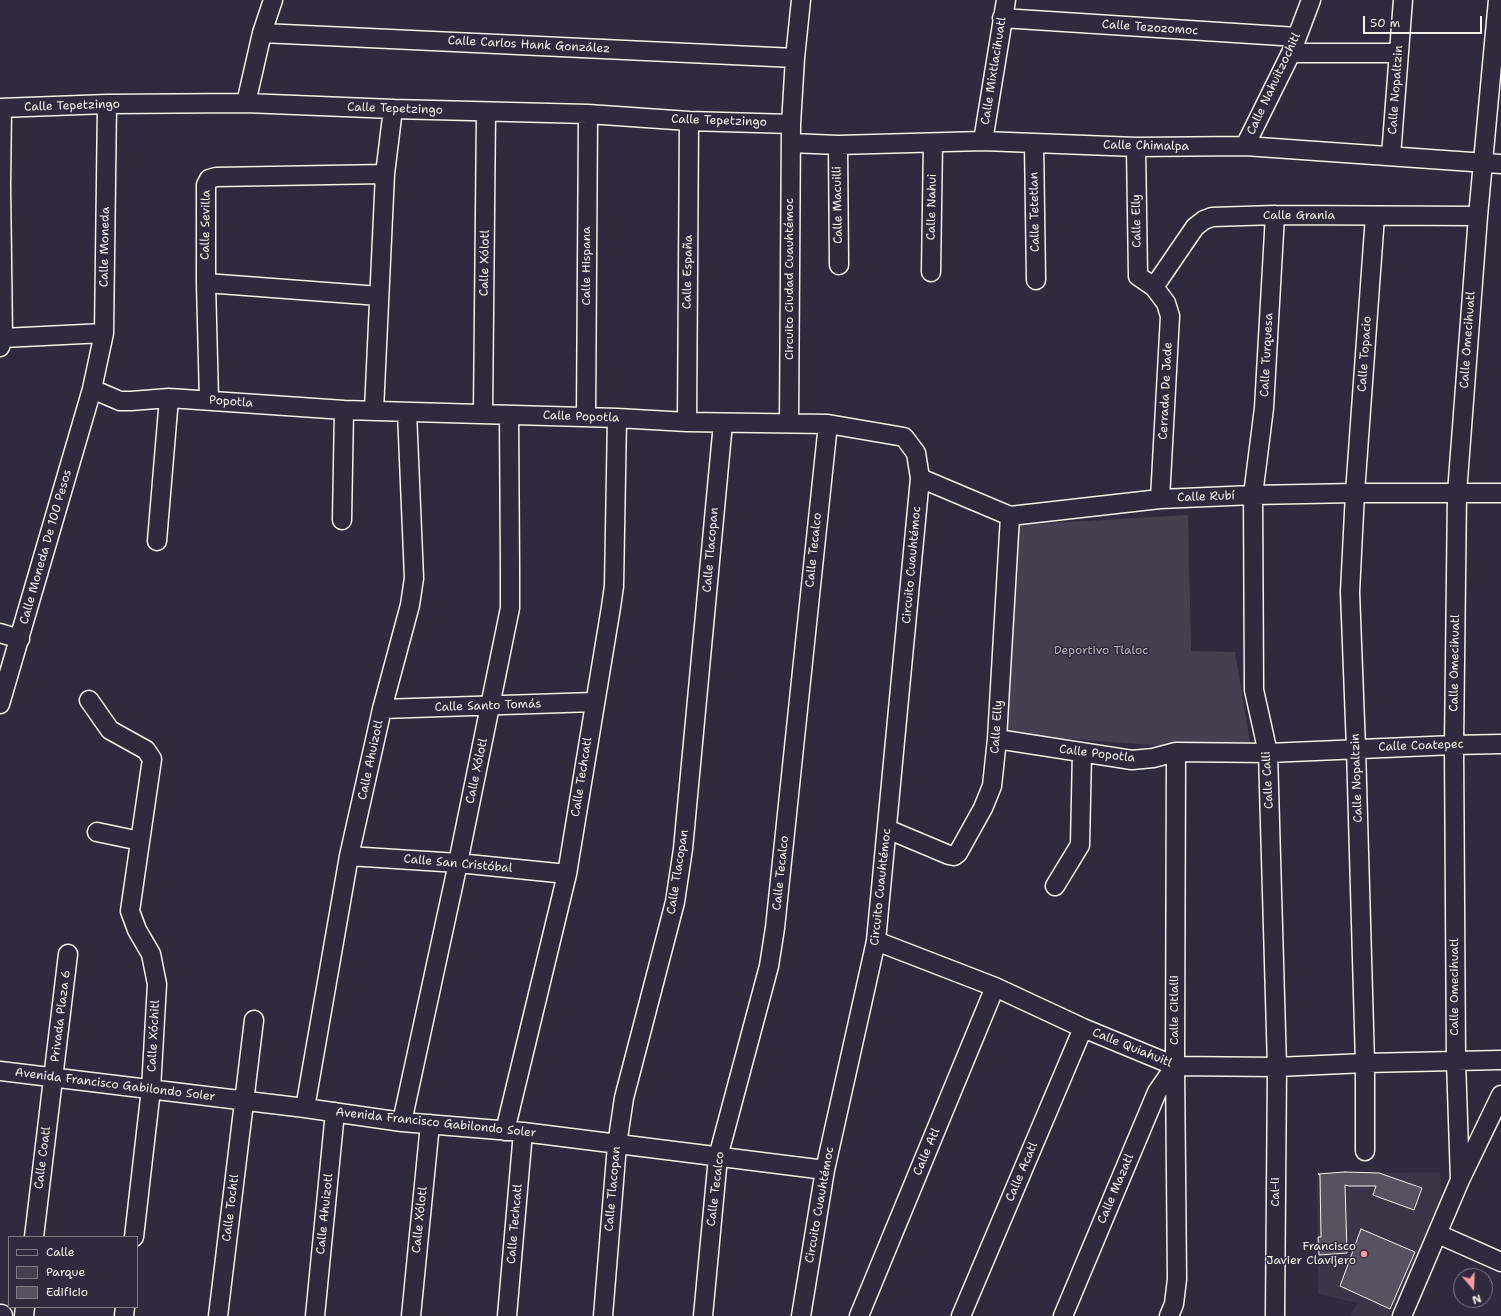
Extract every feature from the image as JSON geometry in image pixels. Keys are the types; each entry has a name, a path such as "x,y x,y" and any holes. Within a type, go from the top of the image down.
{"street":[{"path":"246,103 262,33 273,0"},
{"name":"Circuito Ciudad Cuauhtémoc","path":"789,423 791,124 795,58 801,0"},
{"name":"Calle Mixtlacihuatl","path":"983,141 1006,0"},
{"name":"Calle Nahuitzochitl","path":"1245,146 1294,45 1311,0"},
{"name":"Calle Nopaltzin","path":"1391,156 1403,0"},
{"name":"Calle Omecihuatl","path":"1402,1316 1460,1180 1456,1061 1454,745 1457,493 1482,163 1498,0"},
{"name":"Calle Tezozomoc","path":"1002,18 1294,45 1399,53"},
{"name":"Calle Carlos Hank González","path":"262,33 795,58"},
{"name":"Calle Tepetzingo","path":"1,108 107,104 246,103 486,112 588,114 690,121 791,124"},
{"name":"Calle Moneda","path":"92,389 104,334 107,104"},
{"path":"1,108 1,342 104,334"},
{"path":"374,410 385,174 393,109"},
{"name":"Calle Xólotl","path":"483,414 486,112"},
{"name":"Calle Hispana","path":"586,417 588,114"},
{"name":"Calle España","path":"687,422 690,121"},
{"name":"Calle Chimalpa","path":"791,143 838,145 983,141 1136,147 1245,146 1501,164"},
{"name":"Calle Nahui","path":"931,272 933,143"},
{"name":"Calle Tetetlan","path":"1034,143 1036,280"},
{"name":"Calle Macuilli","path":"838,145 839,265"},
{"name":"Calle Elly","path":"1136,147 1138,276 1154,287"},
{"name":"Calle Sevilla","path":"209,400 206,283 206,185 209,179 216,177 385,174"},
{"name":"Calle Grania","path":"1154,287 1195,227 1204,220 1212,218 1275,215 1478,216"},
{"name":"Calle Turquesa","path":"1253,494 1264,408 1275,215"},
{"name":"Calle Topacio","path":"1355,493 1375,216"},
{"path":"206,283 379,296"},
{"name":"Cerrada De Jade","path":"1154,287 1166,303 1170,316 1160,499"},
{"name":"Popotla","path":"92,389 120,401 170,398 344,410 374,410"},
{"name":"Calle Moneda De 100 Pesos","path":"0,704 92,389"},
{"path":"158,541 170,398"},
{"path":"342,520 344,410"},
{"name":"Calle Popotla","path":"374,410 617,418 687,422 789,423"},
{"name":"Calle Ahuizotl","path":"305,1108 350,856 382,709 410,605 414,578 407,412"},
{"name":"Calle Xólotl","path":"402,1122 458,863 510,608 509,415"},
{"name":"Calle Techcatl","path":"505,1131 567,874 614,586 617,418"},
{"name":"Calle Tlacopan","path":"602,1316 617,1145 624,1098 675,902 683,850 723,423"},
{"path":"789,423 828,424"},
{"name":"Circuito Cuauhtémoc","path":"801,1316 825,1170 876,941 920,478 916,453 904,437 828,424"},
{"name":"Calle Tecalco","path":"703,1316 718,1157 769,966 776,920 828,424"},
{"name":"Calle Rubí","path":"920,478 1010,516 1160,499 1253,494 1501,493"},
{"name":"Calle Nopaltzin","path":"1355,493 1350,592 1365,1063 1365,1151"},
{"name":"Calle Calli","path":"1253,494 1254,690 1268,753 1276,1067"},
{"name":"Calle Elly","path":"887,829 948,855 954,856 958,853 983,808 992,786 997,739 1010,516"},
{"path":"0,633 20,639"},
{"name":"Calle Xóchitl","path":"89,700 110,730 146,750 152,759 130,910 137,930 151,954 157,984 151,1089 134,1236"},
{"name":"Calle Santo Tomás","path":"382,709 594,702"},
{"name":"Calle Popotla","path":"997,739 1132,760 1153,758 1176,752 1268,753"},
{"name":"Calle Coatepec","path":"1268,753 1356,748 1501,744"},
{"path":"1055,886 1080,846 1082,752"},
{"name":"Calle Citlalli","path":"1169,1316 1174,1304 1177,1279 1175,1066 1176,752"},
{"path":"98,832 140,841"},
{"name":"Calle San Cristóbal","path":"350,856 458,863 567,874"},
{"name":"Calle Quiahuitl","path":"876,941 995,987 1083,1028 1175,1066 1276,1067 1365,1063 1501,1060"},
{"name":"Privada Plaza 6","path":"53,1078 68,954"},
{"name":"Calle Atl","path":"859,1316 995,987"},
{"name":"Calle Tochtl","path":"218,1316 254,1020"},
{"name":"Calle Acatl","path":"961,1316 1083,1028"},
{"name":"Calle Mazatl","path":"1064,1316 1157,1092 1175,1066"},
{"name":"Cal-li","path":"1275,1316 1276,1067"},
{"name":"Avenida Francisco Gabilondo Soler","path":"0,1071 244,1100 402,1122 523,1132 825,1170"},
{"name":"Calle Coatl","path":"34,1236 53,1078"},
{"path":"1460,1180 1501,1095"},
{"name":"Calle Ahuizotl","path":"315,1316 335,1112"},
{"name":"Calle Xólotl","path":"411,1316 430,1124"},
{"name":"Calle Techcatl","path":"507,1316 523,1132"},
{"path":"1438,1234 1501,1262"}],"shaded area":[{"path":"1317,1172 1440,1173 1443,1208 1389,1316 1350,1316 1358,1303 1318,1294"}],"green space":[{"name":"Deportivo Tlaloc","path":"1188,515 1191,651 1235,652 1251,748 1151,745 1004,734 1019,525"}],"building":[{"path":"1345,1172 1379,1173 1422,1188 1414,1210 1373,1195 1376,1186 1345,1185 1347,1253 1319,1255 1318,1237 1321,1237 1320,1175 1318,1174"},
{"path":"1361,1229 1415,1252 1390,1309 1340,1286"}],"place":[{"name":"Francisco Javier Clavijero","path":"1364,1254"}]}
